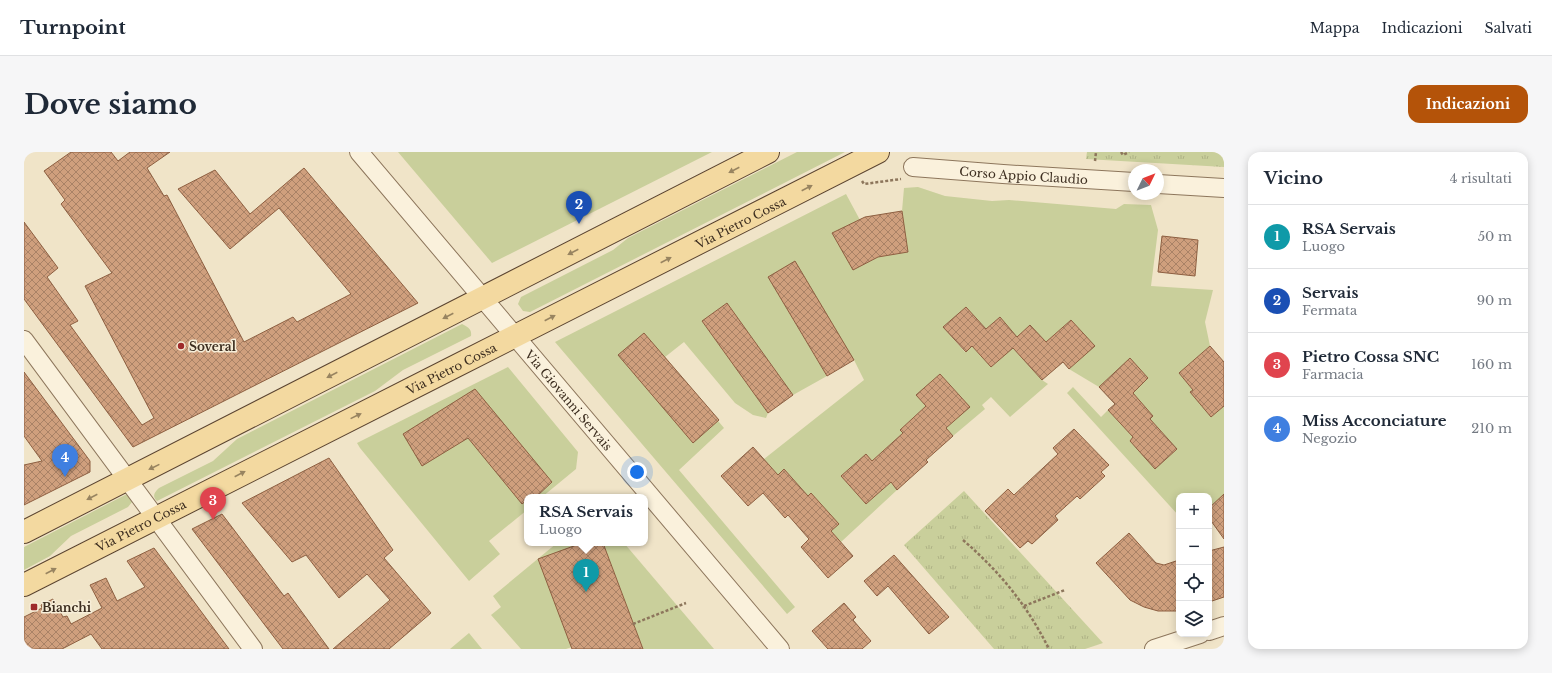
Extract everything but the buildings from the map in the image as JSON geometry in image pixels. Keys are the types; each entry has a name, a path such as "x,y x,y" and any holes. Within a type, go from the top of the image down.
{"main road":[{"path":"24,532 768,152"},
{"name":"Via Pietro Cossa","path":"24,585 155,517 878,152"}],"street":[{"name":"Via Giovanni Servais","path":"359,152 780,649"},
{"name":"Corso Appio Claudio","path":"913,167 1128,182"},
{"path":"1164,184 1224,188"},
{"path":"24,340 253,649"},
{"path":"1212,630 1224,626"},
{"path":"1154,649 1191,637"}],"path":[{"path":"1121,152 1123,155 1129,152"},
{"path":"853,165 864,184 903,179 913,167"},
{"path":"963,540 990,564 1005,580 1024,606 1049,649"},
{"path":"1024,606 1065,590"},
{"path":"633,624 686,603"}],"green space":[{"path":"398,152 712,152 492,263"},
{"path":"797,152 845,152 530,312 523,311 518,304 521,297 613,250 628,238"},
{"path":"1087,152 1224,152 1224,167 1086,159"},
{"path":"918,187 945,196 992,201 1009,200 1116,209 1124,204 1151,205 1158,230 1151,286 1213,290 1205,322 1210,346 1179,373 1193,390 1224,406 1224,495 1212,505 1212,493 1176,493 1176,513 1067,393 1073,387 1101,417 1108,410 1133,437 1130,441 1156,468 1177,449 1150,419 1153,416 1133,393 1148,378 1130,358 1099,387 1069,369 1094,346 1071,320 1046,342 1030,325 1017,337 1000,317 986,329 966,307 943,327 965,352 972,346 991,367 1013,348 1042,380 1048,384 1010,417 991,397 982,405 985,409 953,436 946,428 969,406 940,374 917,395 926,406 900,430 903,433 872,461 866,454 841,476 866,504 891,482 897,490 841,542 831,531 838,524 811,493 808,496 784,469 778,475 764,459 864,380 854,360 768,277 827,376 793,395 727,303 702,321 768,413 766,418 753,415 735,403 684,342 665,357 724,428 679,470 795,607 787,614 555,342 846,194 860,220 853,270 878,257 907,252 902,211 904,188"},
{"path":"462,324 469,328 471,336 403,370 375,391 157,501 154,498 155,493 159,488 213,461 237,439"},
{"path":"508,367 578,452 576,469 546,494 524,494 524,512 489,541 500,554 469,581 357,443"},
{"path":"964,491 1103,643 1085,649 994,649 904,545"},
{"path":"127,494 131,497 132,502 128,507 71,536 50,556 24,570 24,547"},
{"path":"553,546 582,546 572,647 566,649 521,649 491,615 501,607 493,596"},
{"path":"604,546 627,546 714,649 643,649"},
{"path":"469,633 482,649 450,649"}],"place":[{"name":"Servais","path":"579,224"},
{"name":"Soveral","path":"181,346"},
{"name":"Miss Acconciature","path":"65,477"},
{"name":"Pietro Cossa SNC","path":"213,520"},
{"name":"RSA Servais","path":"586,592"},
{"name":"Bianchi","path":"34,607"}]}
